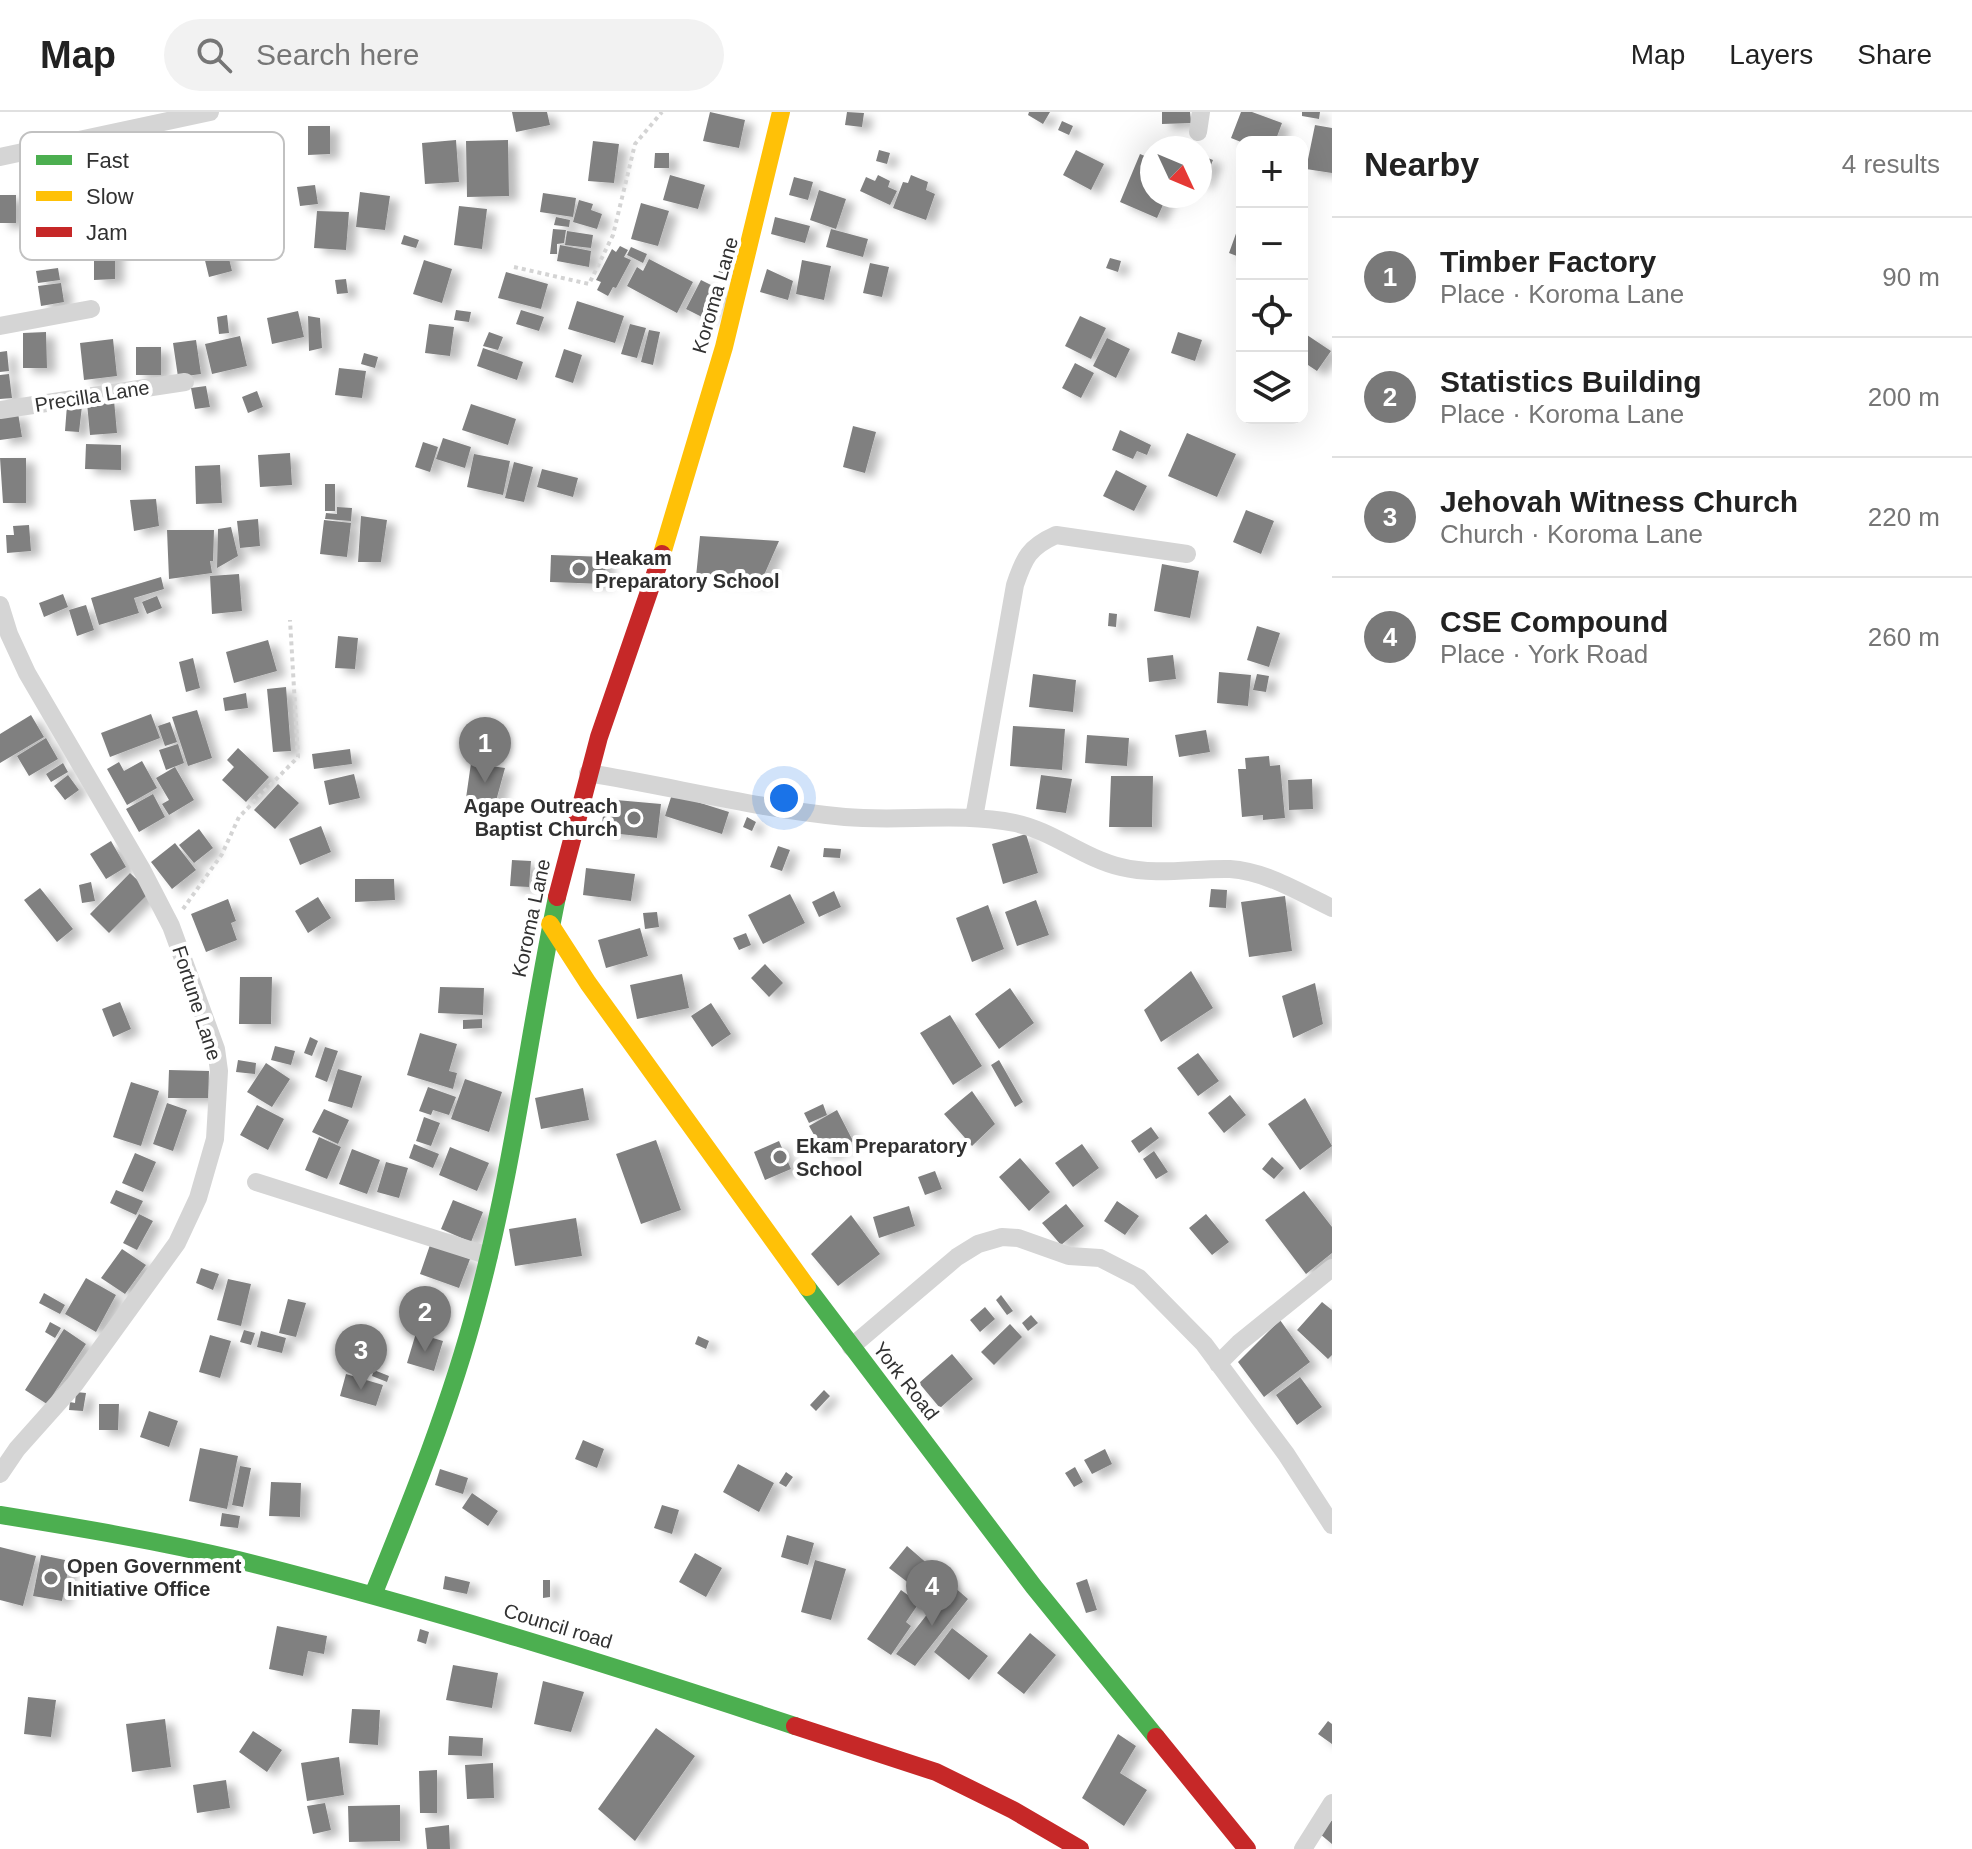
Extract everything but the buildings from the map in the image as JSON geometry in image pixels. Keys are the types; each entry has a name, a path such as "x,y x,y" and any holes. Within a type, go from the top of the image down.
{"street":[{"path":"117,132 210,112"},
{"name":"Koroma Lane","path":"373,1595 442,1419 470,1333 489,1256 550,924 588,773 684,485 759,219 781,112"},
{"path":"1198,132 1201,112"},
{"path":"0,157 20,153"},
{"path":"0,326 91,309"},
{"name":"Precilla Lane","path":"0,410 185,382"},
{"path":"974,818 1015,585 1023,560 1038,543 1056,535 1187,554"},
{"name":"Fortune Lane","path":"0,605 27,673 141,868 171,926 216,1049 219,1071 215,1139 198,1198 177,1243 109,1340 17,1449 0,1474"},
{"path":"588,773 787,811 862,818 974,818 1014,823 1042,831 1102,862 1124,868 1157,872 1234,870 1263,877 1332,908"},
{"name":"York Road","path":"550,924 588,983 851,1347 1034,1587 1247,1849"},
{"path":"256,1182 489,1256"},
{"path":"851,1347 957,1257 978,1244 1002,1237 1018,1238 1069,1256 1100,1258 1139,1278 1204,1344 1286,1454 1332,1525"},
{"path":"1218,1364 1239,1343 1332,1268"},
{"name":"Council road","path":"0,1515 182,1548 373,1595 574,1653 936,1772 1013,1810 1080,1849"},
{"path":"1303,1849 1332,1803"}],"path":[{"path":"514,267 589,284 613,235 635,144 662,112"},
{"path":"171,926 222,854 239,817 298,757 290,620"}],"traffic: fast":[{"path":"373,1595 443,1414 477,1303 511,1152 557,897"},
{"path":"807,1287 1034,1587 1156,1737"},
{"path":"0,1515 179,1547 308,1578 518,1638 795,1726"}],"traffic: slow":[{"path":"662,554 724,347 781,112"},
{"path":"550,924 588,983 807,1287"}],"traffic: jam":[{"path":"557,897 599,737 662,554"},
{"path":"795,1726 936,1772 1013,1810 1080,1849"},
{"path":"1156,1737 1247,1849"}],"place":[{"name":"Heakam Preparatory School","path":"579,569"},
{"name":"Timber Factory","path":"485,783"},
{"name":"Agape Outreach Baptist Church","path":"634,818"},
{"name":"Ekam Preparatory School","path":"780,1157"},
{"name":"Statistics Building","path":"425,1352"},
{"name":"Jehovah Witness Church","path":"361,1390"},
{"name":"Open Government Initiative Office","path":"51,1578"},
{"name":"CSE Compound","path":"932,1626"}]}
